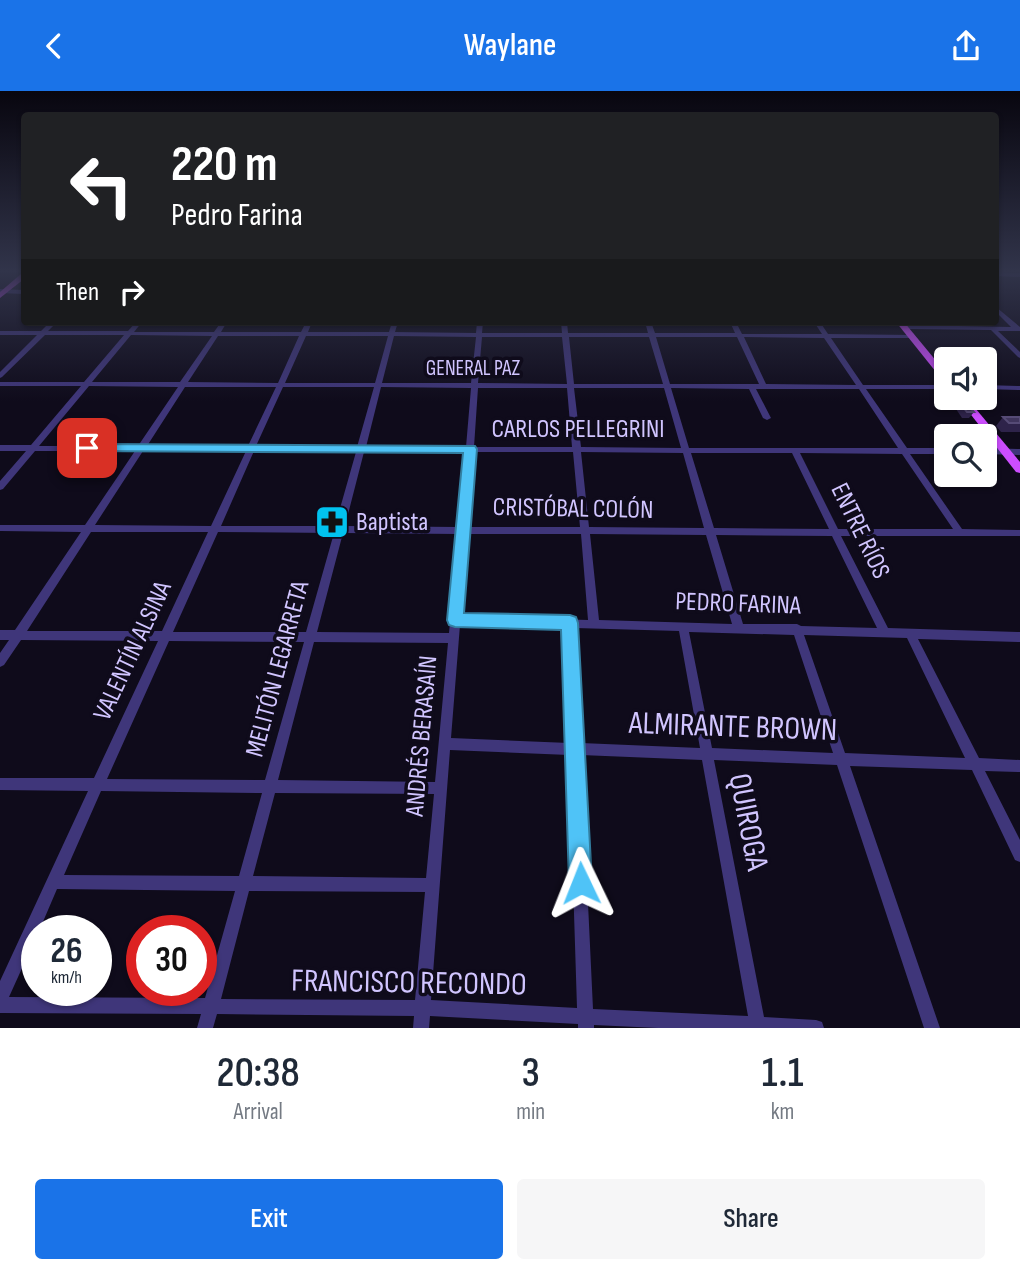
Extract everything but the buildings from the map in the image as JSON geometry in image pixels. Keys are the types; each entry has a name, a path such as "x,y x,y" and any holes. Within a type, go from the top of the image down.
{"main road":[{"path":"903,326 934,364"},
{"path":"972,410 1020,469"}],"street":[{"path":"1001,314 1018,329"},
{"path":"0,376 50,326"},
{"path":"0,487 136,326"},
{"path":"0,662 221,326"},
{"name":"VALENTÍN ALSINA","path":"0,999 307,326"},
{"path":"565,326 594,623"},
{"path":"649,326 738,626"},
{"path":"735,326 764,387"},
{"path":"820,326 960,533"},
{"path":"925,326 1018,329"},
{"path":"0,333 304,334 393,328 479,328 566,334 911,335"},
{"name":"MELITÓN LEGARRETA","path":"205,1028 393,328"},
{"name":"ANDRÉS BERASAÍN","path":"421,1028 479,328"},
{"path":"993,329 1020,356"},
{"name":"GENERAL PAZ","path":"0,384 934,387"},
{"path":"752,387 767,418"},
{"path":"997,387 1020,388"},
{"name":"CARLOS PELLEGRINI","path":"0,448 934,451"},
{"name":"ENTRE RÍOS","path":"794,451 884,631"},
{"path":"997,452 1020,452"},
{"name":"CRISTÓBAL COLÓN","path":"0,529 1020,533"},
{"name":"PEDRO FARINA","path":"455,620 738,626 1020,637"},
{"path":"570,623 586,1022"},
{"name":"QUIROGA","path":"683,626 758,1027"},
{"path":"797,629 932,1028"},
{"path":"911,632 1020,855"},
{"path":"0,635 454,638"},
{"name":"ALMIRANTE BROWN","path":"444,744 1020,766"},
{"path":"0,784 440,788"},
{"path":"54,883 433,885"},
{"name":"FRANCISCO RECONDO","path":"0,1006 423,1009 586,1022 816,1028"}],"place":[{"name":"Baptista","path":"332,522"}],"route":[{"path":"87,448 470,449 455,620 570,623 581,883"}]}
